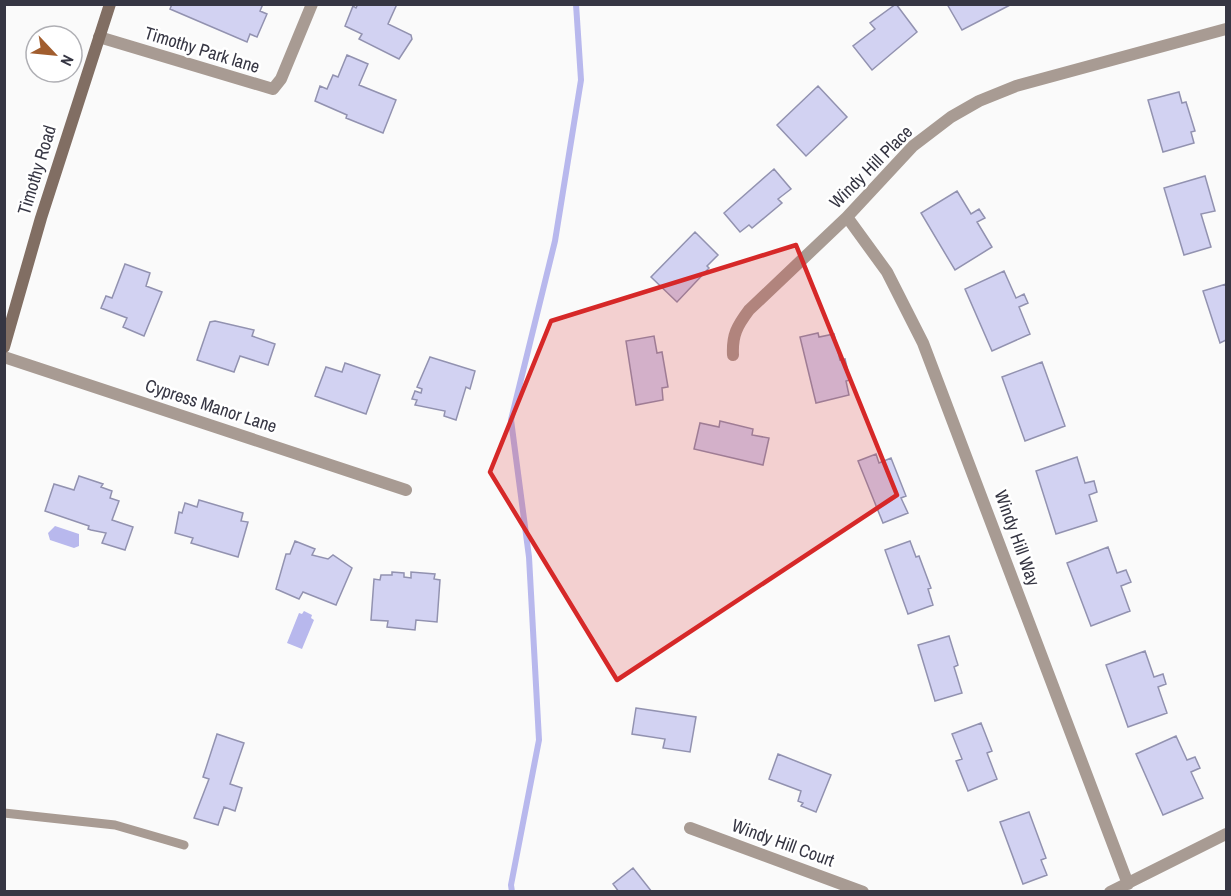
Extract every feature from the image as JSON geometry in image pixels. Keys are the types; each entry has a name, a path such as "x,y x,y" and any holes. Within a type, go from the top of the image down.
{"main road":[{"name":"Timothy Road","path":"4,347 41,218 110,4"}],"street":[{"name":"Timothy Park lane","path":"99,37 273,89 281,79 312,4"},
{"name":"Windy Hill Place","path":"733,355 732,338 749,310 847,217 914,146 951,117 980,101 1016,86 1227,29"},
{"name":"Windy Hill Way","path":"847,217 887,272 923,343 1128,884"},
{"name":"Cypress Manor Lane","path":"4,357 406,490"},
{"name":"Windy Hill Court","path":"690,828 863,891"},
{"path":"1110,891 1227,834"}],"lane":[{"path":"4,813 115,825 184,845"}],"highlighted area":[{"path":"796,245 897,495 617,680 490,472 551,321"}],"water":[{"path":"55,526 79,534 79,546 74,548 50,540 48,533"},
{"path":"304,611 312,615 311,618 314,620 302,649 287,643 299,613 302,614"}],"building":[{"path":"172,4 263,4 260,11 267,14 257,37 250,34 247,42 170,9"},
{"path":"358,4 397,4 388,24 411,35 412,39 399,59 359,39 362,34 345,26 353,6 356,8"},
{"path":"896,4 917,32 872,70 853,46 875,29 870,23"},
{"path":"947,4 1012,4 962,30"},
{"path":"347,55 368,64 359,85 396,100 383,133 346,118 347,115 315,101 320,86 327,89 333,75 338,77"},
{"path":"818,86 847,117 806,156 777,125"},
{"path":"1179,92 1182,103 1186,102 1195,131 1191,132 1194,143 1163,152 1148,100"},
{"path":"774,169 791,189 778,199 782,203 752,228 749,225 740,232 724,213"},
{"path":"1205,176 1215,211 1201,214 1211,247 1184,255 1164,188"},
{"path":"957,191 971,214 979,209 985,218 977,222 992,247 955,270 921,213"},
{"path":"695,232 718,255 677,302 651,277"},
{"path":"125,264 150,273 146,286 162,292 144,336 123,327 127,318 101,308 106,296 112,298"},
{"path":"1004,271 1016,298 1024,294 1028,303 1019,307 1030,334 992,351 965,289"},
{"path":"1226,284 1226,340 1220,343 1203,291"},
{"path":"215,321 254,330 252,336 275,344 268,365 240,356 234,372 197,360 210,322"},
{"path":"818,333 819,337 834,334 840,360 845,359 850,380 846,381 849,395 816,403 800,337"},
{"path":"654,336 657,353 662,352 668,387 662,388 663,400 636,405 626,341"},
{"path":"430,357 475,371 470,389 466,387 456,420 444,416 445,411 415,405 417,400 412,399 415,391 421,393 422,389 417,387"},
{"path":"1042,362 1065,426 1025,441 1002,377"},
{"path":"345,363 380,375 366,414 315,396 326,367 342,372"},
{"path":"720,421 753,429 752,435 769,438 763,465 694,449 700,423 719,427"},
{"path":"876,454 879,463 891,458 906,496 901,498 908,513 883,523 858,461"},
{"path":"1077,457 1085,483 1094,481 1097,492 1089,495 1097,521 1056,534 1036,471"},
{"path":"79,476 103,484 101,487 112,491 110,498 119,501 112,520 133,527 125,550 102,543 106,533 88,529 89,526 45,511 54,484 74,490"},
{"path":"199,500 243,513 241,521 248,522 238,557 191,543 193,538 175,533 179,512 182,513 185,503 197,507"},
{"path":"295,541 315,549 312,555 328,559 333,555 352,568 336,605 303,592 299,599 276,589 286,554 290,554"},
{"path":"910,541 916,557 919,556 931,588 928,589 933,605 908,614 885,550"},
{"path":"1108,547 1117,573 1126,570 1131,582 1121,586 1130,611 1091,626 1067,563"},
{"path":"392,572 404,573 404,577 411,578 411,572 435,574 434,579 440,580 437,622 416,620 415,630 387,627 388,621 371,620 374,579 380,580 381,575 392,575"},
{"path":"949,636 958,665 954,667 962,693 935,701 918,645"},
{"path":"1145,651 1154,677 1163,674 1166,684 1158,687 1167,713 1128,727 1106,665"},
{"path":"636,708 696,717 690,752 663,748 665,739 632,734"},
{"path":"981,723 992,751 987,753 997,779 968,791 956,761 962,759 952,734"},
{"path":"217,734 244,743 230,784 242,788 235,811 224,807 218,825 194,818 209,779 203,777"},
{"path":"1176,736 1187,760 1195,757 1200,768 1191,772 1203,798 1163,815 1136,754"},
{"path":"778,754 831,775 816,812 801,806 803,803 798,801 801,791 769,779"},
{"path":"1029,812 1046,858 1041,860 1047,875 1023,884 1000,822"},
{"path":"633,868 652,892 619,892 613,884"}],"waterway":[{"path":"512,892 511,885 539,740 529,557 511,420 555,241 581,80 576,4"}]}
